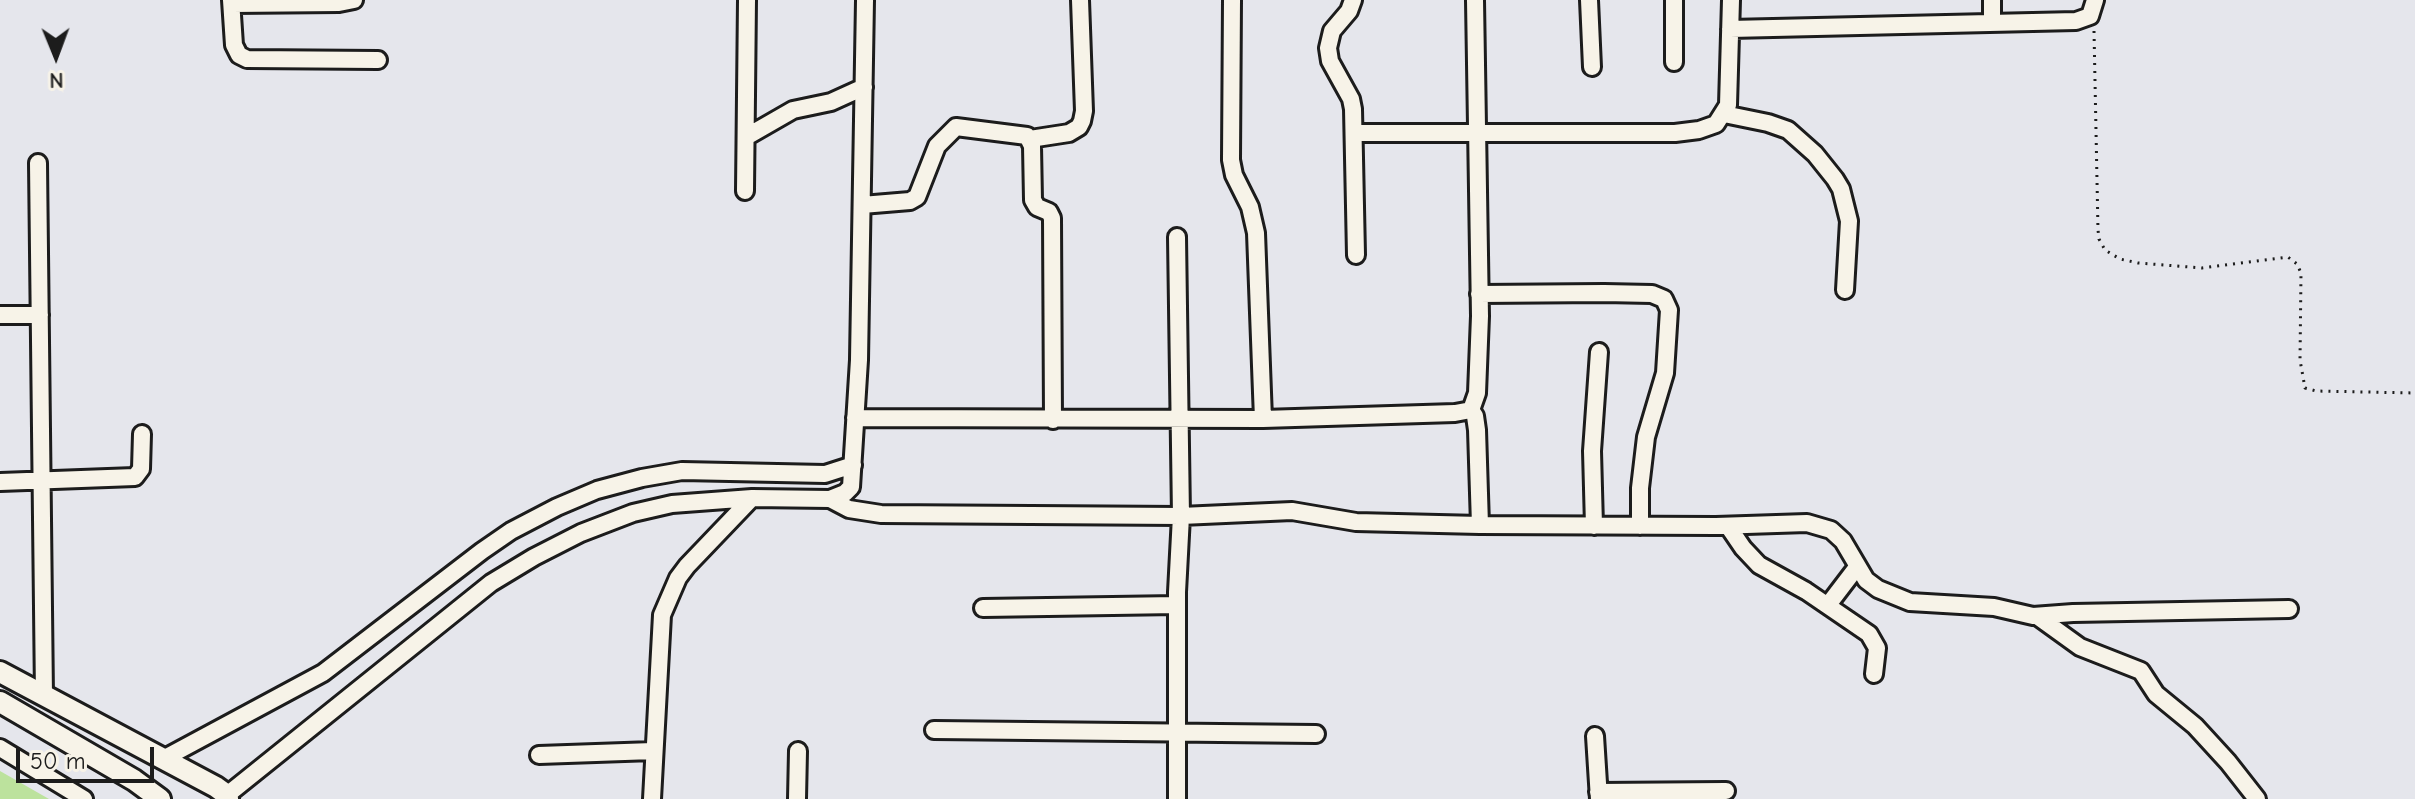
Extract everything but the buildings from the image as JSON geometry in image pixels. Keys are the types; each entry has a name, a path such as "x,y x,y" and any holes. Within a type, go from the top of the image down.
{"street":[{"path":"354,0 339,3 232,2 234,45 239,55 247,59 378,60"},
{"path":"745,191 747,0"},
{"path":"0,672 163,759 227,797 452,612 491,583 581,533 633,513 685,502 752,498 830,499 845,493 851,487 855,418 865,0"},
{"path":"862,205 910,201 917,197 937,146 956,127 1023,134 1030,139 1069,133 1079,127 1082,121 1080,0"},
{"path":"1232,0 1231,160 1234,175 1250,207 1256,233 1263,419"},
{"path":"1353,0 1349,11 1332,31 1328,55 1351,99 1355,133 1356,255"},
{"path":"1475,0 1479,294 1477,393 1471,410 1477,430 1480,525"},
{"path":"1589,0 1592,67"},
{"path":"1674,0 1674,62"},
{"path":"1355,133 1675,133 1716,124 1728,105 1731,0"},
{"path":"1992,0 1992,23"},
{"path":"1730,29 2076,21 2085,19 2094,6"},
{"path":"746,137 793,110 831,102 864,87"},
{"path":"1724,114 1788,130 1815,154 1835,179 1841,189 1849,221 1845,290"},
{"path":"1030,139 1033,200 1052,218 1053,420"},
{"path":"38,163 44,696"},
{"path":"1177,237 1181,516 1177,605 1177,799"},
{"path":"1479,294 1652,294 1664,299 1669,310 1665,373 1646,437 1640,488 1640,526"},
{"path":"0,315 40,315"},
{"path":"1594,526 1592,451 1599,352"},
{"path":"855,418 1263,419 1471,410"},
{"path":"0,482 135,477 141,469 142,434"},
{"path":"163,759 323,673 482,551 511,531 557,507 597,490 682,471 825,474 853,465"},
{"path":"652,799 659,633 666,602 687,566 752,498"},
{"path":"830,499 849,509 881,514 1181,516 1292,511 1356,522 1480,525 1728,526 1795,523 1818,525 1831,530 1843,541 1866,580 1899,599 1926,604 1994,607 2028,616 2289,609"},
{"path":"1728,526 1759,565 1828,605 1876,641 1874,674"},
{"path":"1828,605 1857,567"},
{"path":"983,608 1177,605"},
{"path":"2037,616 2080,647 2141,671 2156,694 2195,726 2257,799"},
{"path":"0,702 134,780 160,799"},
{"path":"934,730 1316,734"},
{"path":"1595,736 1598,796 1726,791"},
{"path":"0,748 84,799"},
{"path":"539,755 653,751"},
{"path":"797,799 798,751"}],"path":[{"path":"2094,6 2098,230 2105,250 2120,259 2138,263 2202,268 2288,257 2297,264 2301,273 2300,360 2305,388 2316,391 2415,393"}],"green space":[{"path":"0,771 49,799 0,799"}]}
